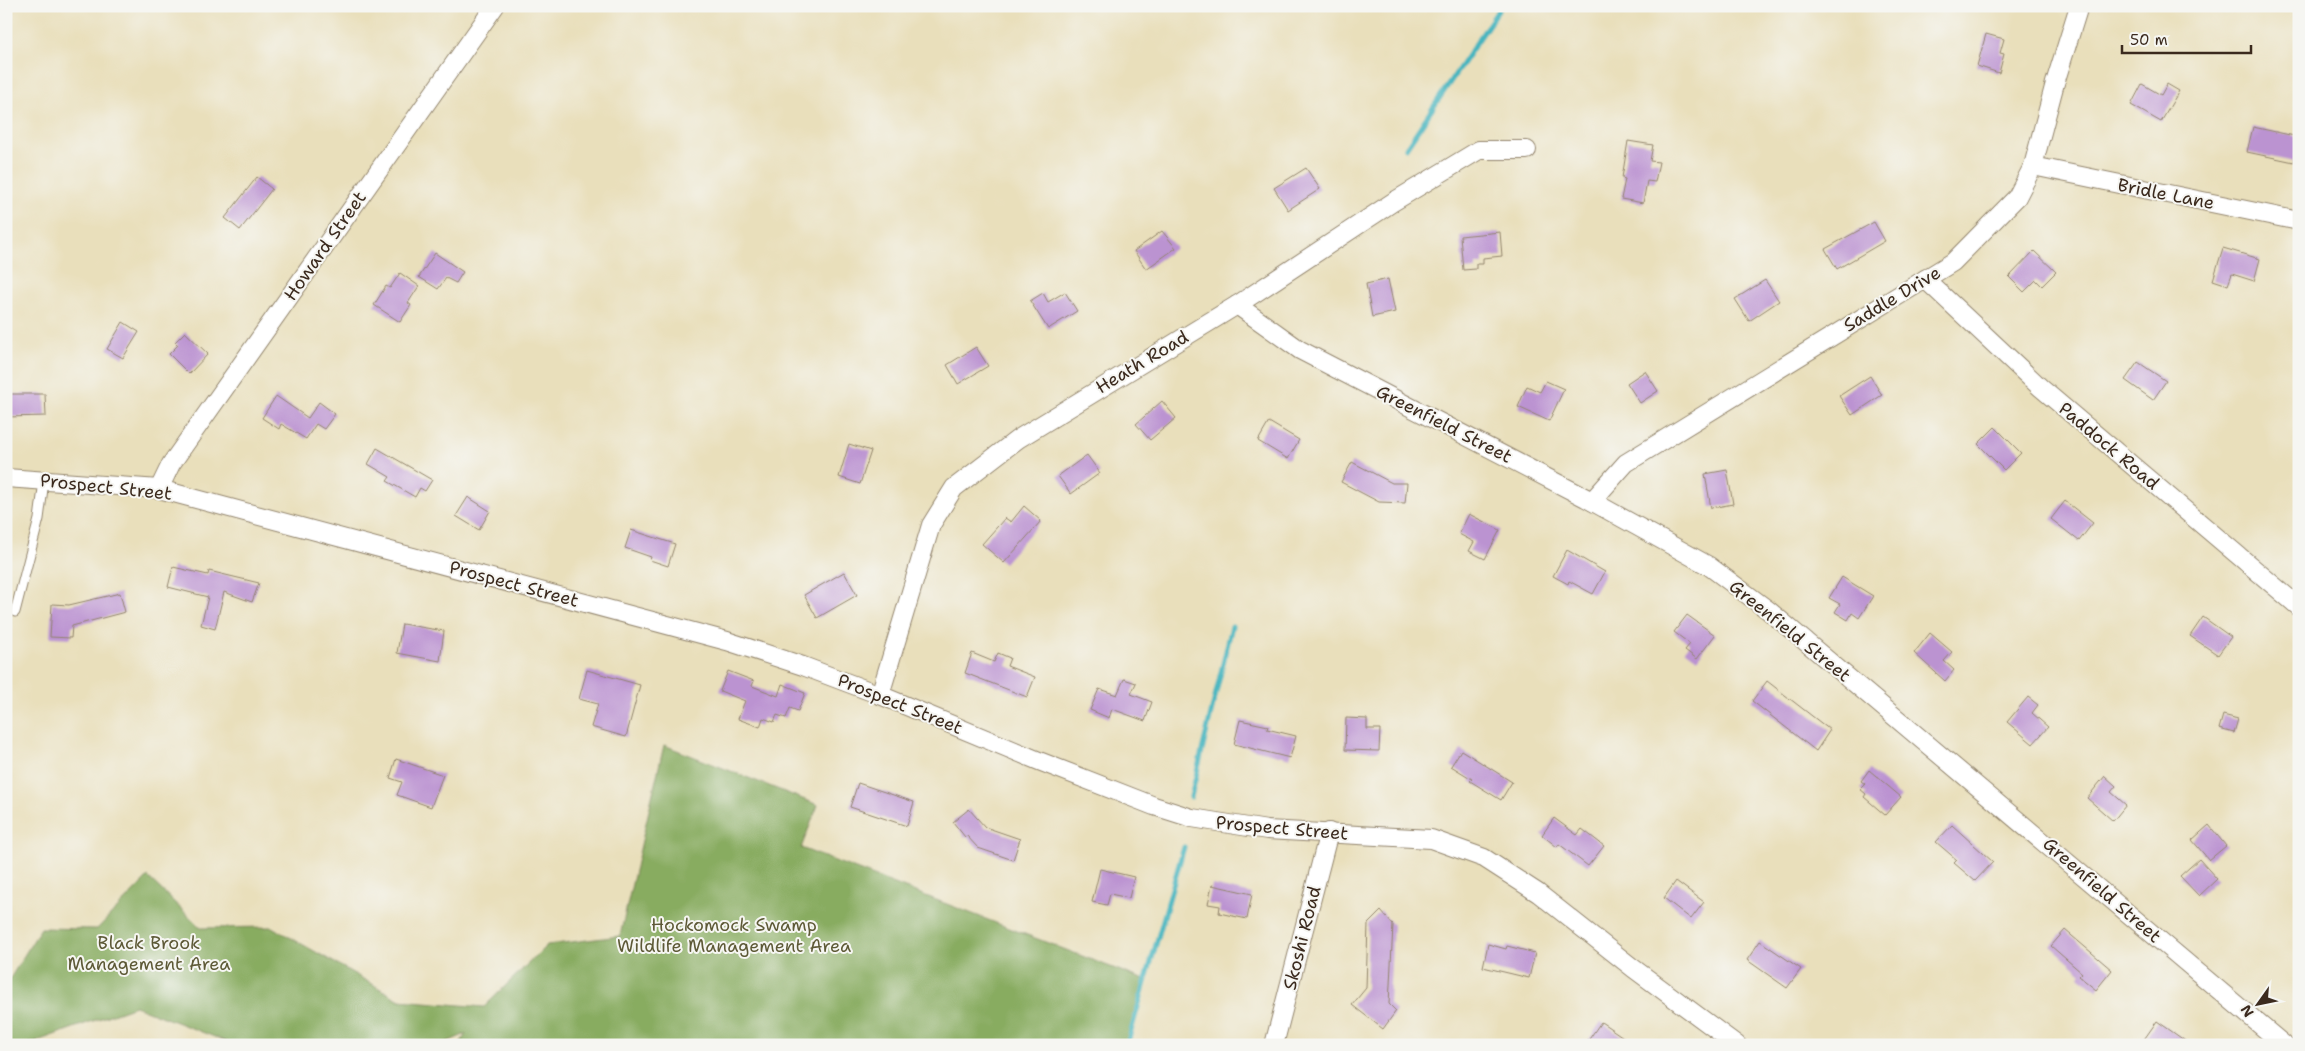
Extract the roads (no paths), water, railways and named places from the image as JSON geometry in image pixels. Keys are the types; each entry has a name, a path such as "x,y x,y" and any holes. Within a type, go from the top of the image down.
{"street":[{"name":"Howard Street","path":"159,489 171,464 495,6"},
{"name":"Saddle Drive","path":"1592,501 1626,463 1952,262 2017,197 2033,166 2055,83 2079,6"},
{"name":"Heath Road","path":"880,695 931,525 954,488 1018,439 1237,305 1393,202 1479,150 1527,150"},
{"name":"Bridle Lane","path":"2033,166 2299,221"},
{"name":"Paddock Road","path":"1924,279 2041,388 2299,607"},
{"name":"Greenfield Street","path":"1237,305 1300,350 1592,501 1709,566 1768,610 2284,1045"},
{"name":"Prospect Street","path":"6,478 159,489 726,641 804,666 880,695 1039,761 1154,806 1192,818 1267,830 1431,839 1484,858 1538,893 1626,963 1737,1045"},
{"name":"Skoshi Road","path":"1274,1045 1329,832"}],"lane":[{"path":"15,612 39,518 44,481"}],"waterway":[{"path":"1406,148 1501,6"},
{"path":"1191,797 1232,626"},
{"path":"1127,1045 1184,847"}],"park label":[{"name":"Hockomock Swamp Wildlife Management Area","path":"734,935"},
{"name":"Black Brook Management Area","path":"149,953"}]}
